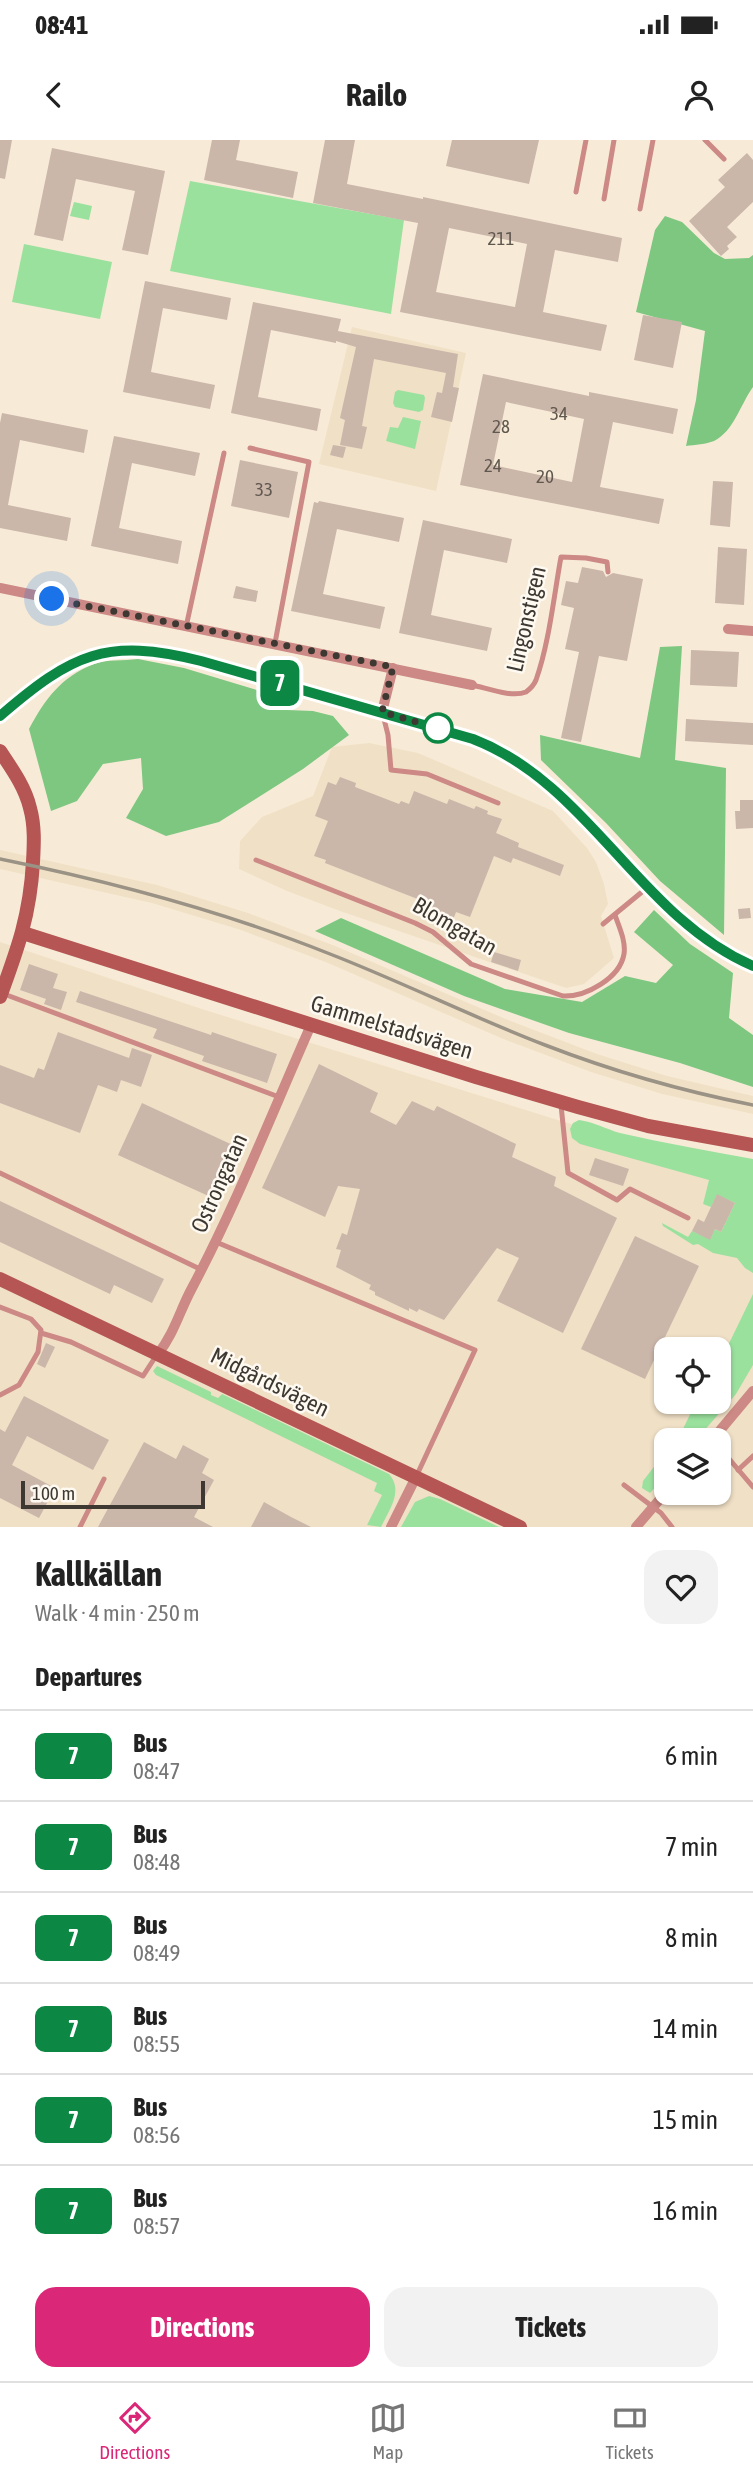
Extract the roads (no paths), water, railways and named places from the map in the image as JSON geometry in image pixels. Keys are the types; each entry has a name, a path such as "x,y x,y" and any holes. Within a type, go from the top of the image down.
{"street":[{"name":"Lingonstigen","path":"0,588 186,627 390,664 472,685"},
{"path":"728,629 753,631"},
{"path":"0,716 36,686 76,662 104,652 130,650 170,653 473,739 510,756 570,803 648,887 704,937 729,955 753,966"},
{"path":"382,712 390,664"},
{"path":"0,751 24,792 33,824 31,892 23,933 1,995"},
{"name":"Gammelstadsvägen","path":"23,933 561,1102 648,1126 753,1145"},
{"name":"Ostrongatan","path":"158,1354 169,1339 216,1242 311,1025"},
{"name":"Midgårdsvägen","path":"0,1279 520,1527"},
{"path":"725,1428 753,1391"},
{"path":"391,1527 416,1477"},
{"path":"636,1527 655,1505"}],"lane":[{"path":"576,192 586,140"},
{"path":"604,199 614,140"},
{"path":"639,209 653,140"},
{"path":"705,140 724,159"},
{"path":"250,448 309,462 275,643"},
{"path":"186,627 224,453"},
{"name":"Lingonstigen","path":"472,685 518,694 528,691 532,686 540,663 561,557 607,562 607,572"},
{"path":"382,712 388,735 391,770 427,774 498,803"},
{"name":"Blomgatan","path":"256,860 415,923 433,932 471,964 563,996 586,993 611,975 621,962 625,952 615,915"},
{"path":"603,925 648,887"},
{"path":"1,995 279,1097"},
{"path":"561,1102 568,1173 617,1200 631,1189 688,1217"},
{"path":"0,1173 202,1270"},
{"path":"216,1242 475,1350 416,1477"},
{"path":"0,1307 31,1319 41,1330 38,1352 19,1385 0,1395"},
{"path":"41,1334 71,1342 143,1376 158,1354"},
{"path":"738,1469 753,1457"},
{"path":"731,1461 753,1487"},
{"path":"80,1527 104,1479"},
{"path":"624,1485 661,1513 672,1527"}],"railway":[{"path":"0,859 84,877 249,924 357,965 570,1054 647,1079 753,1105"}]}
